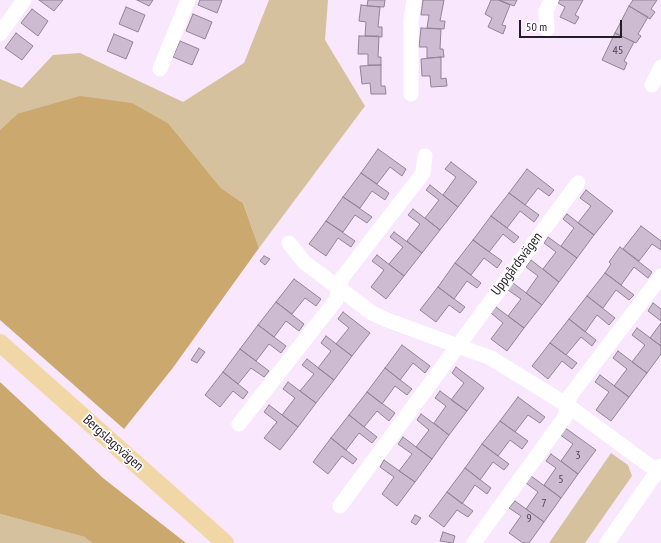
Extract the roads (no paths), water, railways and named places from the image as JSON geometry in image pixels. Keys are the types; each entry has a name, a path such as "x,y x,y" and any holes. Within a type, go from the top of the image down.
{"main road":[{"name":"Bergslagsvägen","path":"0,343 225,543"}],"street":[{"path":"0,34 24,0"},
{"path":"160,69 188,0"},
{"path":"411,94 411,20 414,0"},
{"path":"547,29 546,11 551,0"},
{"path":"652,85 661,67"},
{"path":"239,424 336,300 342,278 423,173 425,156"},
{"name":"Uppgårdsvägen","path":"340,506 457,345 578,183"},
{"path":"289,243 304,262 372,313 491,358 567,405 659,468 607,543"},
{"path":"474,542 565,417 570,396 661,276"}]}
